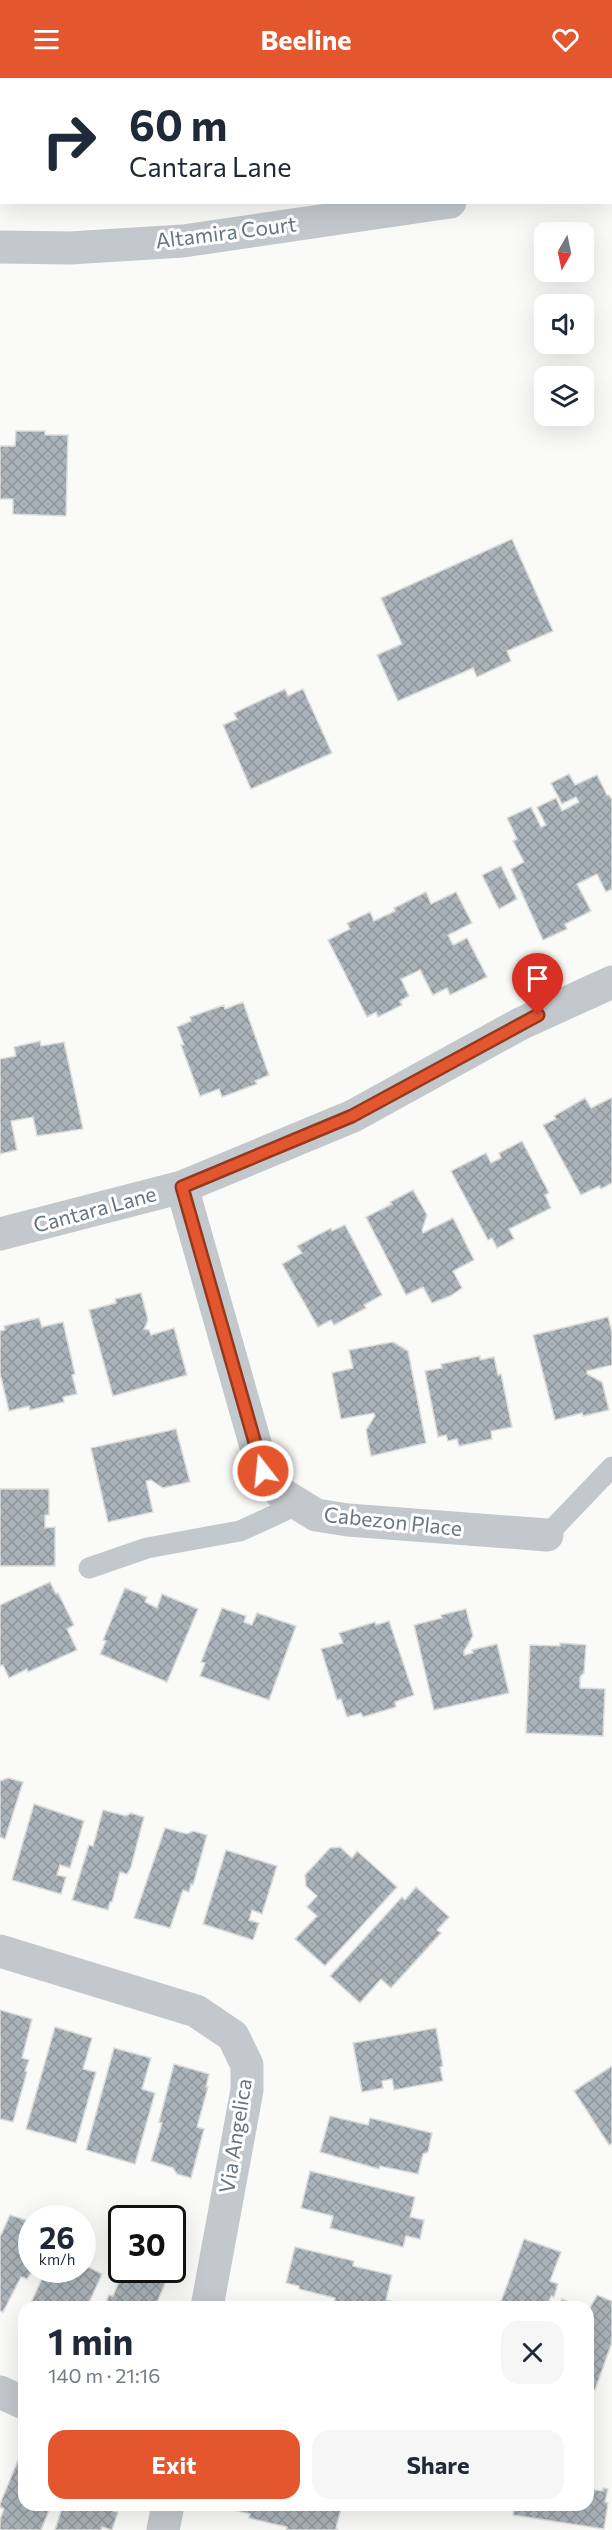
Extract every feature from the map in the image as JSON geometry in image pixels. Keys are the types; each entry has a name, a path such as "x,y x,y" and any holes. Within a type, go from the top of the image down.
{"street":[{"name":"Altamira Court","path":"0,247 70,248 183,241 436,204"},
{"name":"Cantara Lane","path":"0,1234 182,1187 352,1116 520,1024 612,982"},
{"name":"Cabezon Place","path":"182,1187 263,1471 282,1494 316,1515 348,1520 547,1535"},
{"name":"Via Angelica","path":"0,1951 196,2011 233,2036 247,2065 247,2090 208,2301"},
{"path":"0,2392 18,2400"},
{"path":"163,2530 167,2511"}],"lane":[{"path":"547,1535 612,1467"},
{"path":"89,1568 147,1548 240,1531 299,1504"}],"building":[{"path":"16,431 45,431 45,435 68,435 66,516 13,514 13,499 0,499 0,446 15,446"},
{"path":"512,539 553,631 507,651 511,661 477,677 473,668 398,701 377,655 402,644 381,598"},
{"path":"285,689 288,696 303,689 332,753 251,789 223,725 237,719 234,713"},
{"path":"569,774 575,785 597,775 612,800 612,889 606,892 597,874 577,884 591,911 565,924 567,929 543,940 511,869 524,862 513,841 517,839 507,818 531,807 541,827 546,825 537,807 556,798 562,811 579,802 576,797 562,804 551,783"},
{"path":"501,866 517,899 499,909 482,875"},
{"path":"426,892 431,904 456,892 472,923 448,935 453,945 467,938 487,977 450,995 447,988 433,995 420,970 401,979 409,996 400,1001 402,1005 378,1017 376,1012 367,1017 328,940 350,929 347,923 370,912 374,921"},
{"path":"243,1002 269,1075 255,1081 257,1084 222,1097 219,1089 200,1096 181,1045 184,1045 177,1027 191,1021 190,1017 224,1005 225,1009"},
{"path":"40,1041 41,1046 64,1042 83,1129 37,1136 33,1117 11,1121 17,1150 0,1154 0,1059 16,1056 14,1047"},
{"path":"585,1098 591,1108 611,1098 612,1100 612,1183 601,1189 599,1186 581,1195 543,1125 556,1119 554,1116"},
{"path":"522,1141 549,1193 545,1195 551,1208 509,1229 514,1239 497,1248 492,1238 488,1240 451,1171 486,1153 491,1163 501,1158 499,1153"},
{"path":"413,1190 427,1215 423,1233 453,1218 474,1260 453,1271 462,1288 432,1303 423,1287 406,1295 366,1217"},
{"path":"345,1225 382,1295 364,1305 366,1308 334,1325 331,1320 318,1327 282,1264 302,1253 297,1246 331,1228 332,1231"},
{"path":"141,1293 148,1320 144,1329 149,1330 151,1335 174,1328 187,1375 113,1396 89,1310 116,1303 115,1299"},
{"path":"608,1317 612,1332 612,1365 587,1371 587,1374 602,1382 609,1410 583,1416 582,1413 555,1420 533,1335"},
{"path":"39,1318 42,1327 63,1322 75,1374 72,1375 77,1394 63,1397 64,1402 30,1410 29,1406 9,1411 0,1373 0,1331 5,1330 4,1326"},
{"path":"393,1342 408,1351 426,1443 371,1456 366,1430 375,1416 374,1413 341,1419 332,1373 353,1368 349,1350"},
{"path":"480,1356 480,1360 494,1357 498,1375 501,1374 512,1427 491,1431 492,1439 459,1446 457,1439 448,1441 446,1435 438,1437 425,1371 442,1368 441,1364"},
{"path":"176,1429 190,1482 163,1488 151,1480 146,1481 153,1512 108,1522 91,1448"},
{"path":"0,1489 49,1489 49,1515 45,1515 45,1528 55,1527 55,1566 0,1566"},
{"path":"50,1582 74,1625 67,1629 77,1650 9,1678 3,1665 0,1666 0,1605"},
{"path":"125,1588 147,1597 145,1602 157,1608 162,1594 198,1609 167,1682 100,1654 106,1641 103,1640"},
{"path":"222,1608 246,1616 244,1622 252,1625 257,1613 296,1626 269,1700 200,1676 205,1663 201,1662"},
{"path":"466,1609 473,1636 464,1655 473,1653 472,1650 497,1644 509,1693 434,1710 414,1625"},
{"path":"389,1621 414,1695 395,1702 396,1707 363,1717 361,1713 347,1717 341,1699 337,1700 321,1649 343,1643 339,1633 375,1622 376,1625"},
{"path":"560,1643 586,1645 584,1673 580,1677 580,1688 605,1689 603,1736 526,1733 530,1645 560,1646"},
{"path":"8,1778 23,1782 5,1839 0,1837 0,1781"},
{"path":"34,1804 84,1821 70,1868 60,1865 57,1875 66,1877 61,1894 12,1880"},
{"path":"103,1810 126,1816 131,1813 144,1817 131,1867 127,1874 120,1872 108,1910 72,1900 89,1845 93,1846"},
{"path":"165,1828 187,1834 193,1831 207,1835 193,1885 191,1884 189,1892 183,1890 170,1928 134,1918"},
{"path":"340,1847 352,1858 357,1851 397,1887 325,1966 295,1939 317,1916 307,1907 317,1896 306,1886 305,1875 330,1848"},
{"path":"226,1850 277,1866 262,1914 252,1910 249,1920 259,1923 253,1940 203,1924"},
{"path":"416,1887 449,1917 437,1930 441,1933 391,1988 381,1979 360,2003 330,1976 402,1897 405,1900"},
{"path":"0,2010 32,2019 22,2058 29,2060 25,2071 27,2072 13,2122 0,2119"},
{"path":"55,2027 92,2038 83,2069 96,2072 76,2143 26,2129"},
{"path":"436,2028 443,2066 440,2067 443,2081 394,2090 392,2079 382,2081 383,2088 362,2092 353,2043"},
{"path":"114,2048 151,2058 142,2089 155,2093 135,2164 86,2150"},
{"path":"174,2064 209,2074 206,2087 208,2087 197,2127 204,2129 191,2178 177,2174 173,2168 151,2161 162,2123 159,2122"},
{"path":"612,2066 612,2143 609,2145 574,2091"},
{"path":"330,2116 368,2125 370,2118 432,2133 428,2152 423,2154 418,2174 380,2166 379,2169 320,2152"},
{"path":"310,2171 415,2197 410,2217 424,2220 420,2239 406,2236 403,2247 330,2228 333,2216 301,2208"},
{"path":"10,2215 18,2218 18,2283 3,2312 0,2311 0,2237"},
{"path":"524,2239 561,2252 550,2281 558,2284 554,2297 551,2296 549,2301 501,2301"},
{"path":"295,2247 354,2261 353,2266 392,2275 386,2300 390,2301 335,2301 335,2298 299,2289 299,2286 286,2283"},
{"path":"96,2271 102,2274 90,2301 32,2301 40,2283 96,2283"},
{"path":"118,2283 165,2283 158,2301 106,2301 109,2295 113,2296"},
{"path":"597,2295 612,2301 612,2342 595,2390 594,2301"},
{"path":"18,2460 18,2511 49,2511 41,2530 0,2530 0,2519 4,2509 0,2507"},
{"path":"603,2488 608,2489 604,2529 513,2515 514,2511 594,2511 594,2490 603,2491"},
{"path":"61,2511 118,2512 112,2530 102,2527 101,2530 55,2530"},
{"path":"237,2511 340,2511 336,2528 338,2530 286,2530 287,2527 249,2518 250,2514"}],"route":[{"path":"263,1471 182,1187 352,1116 538,1015"}]}
